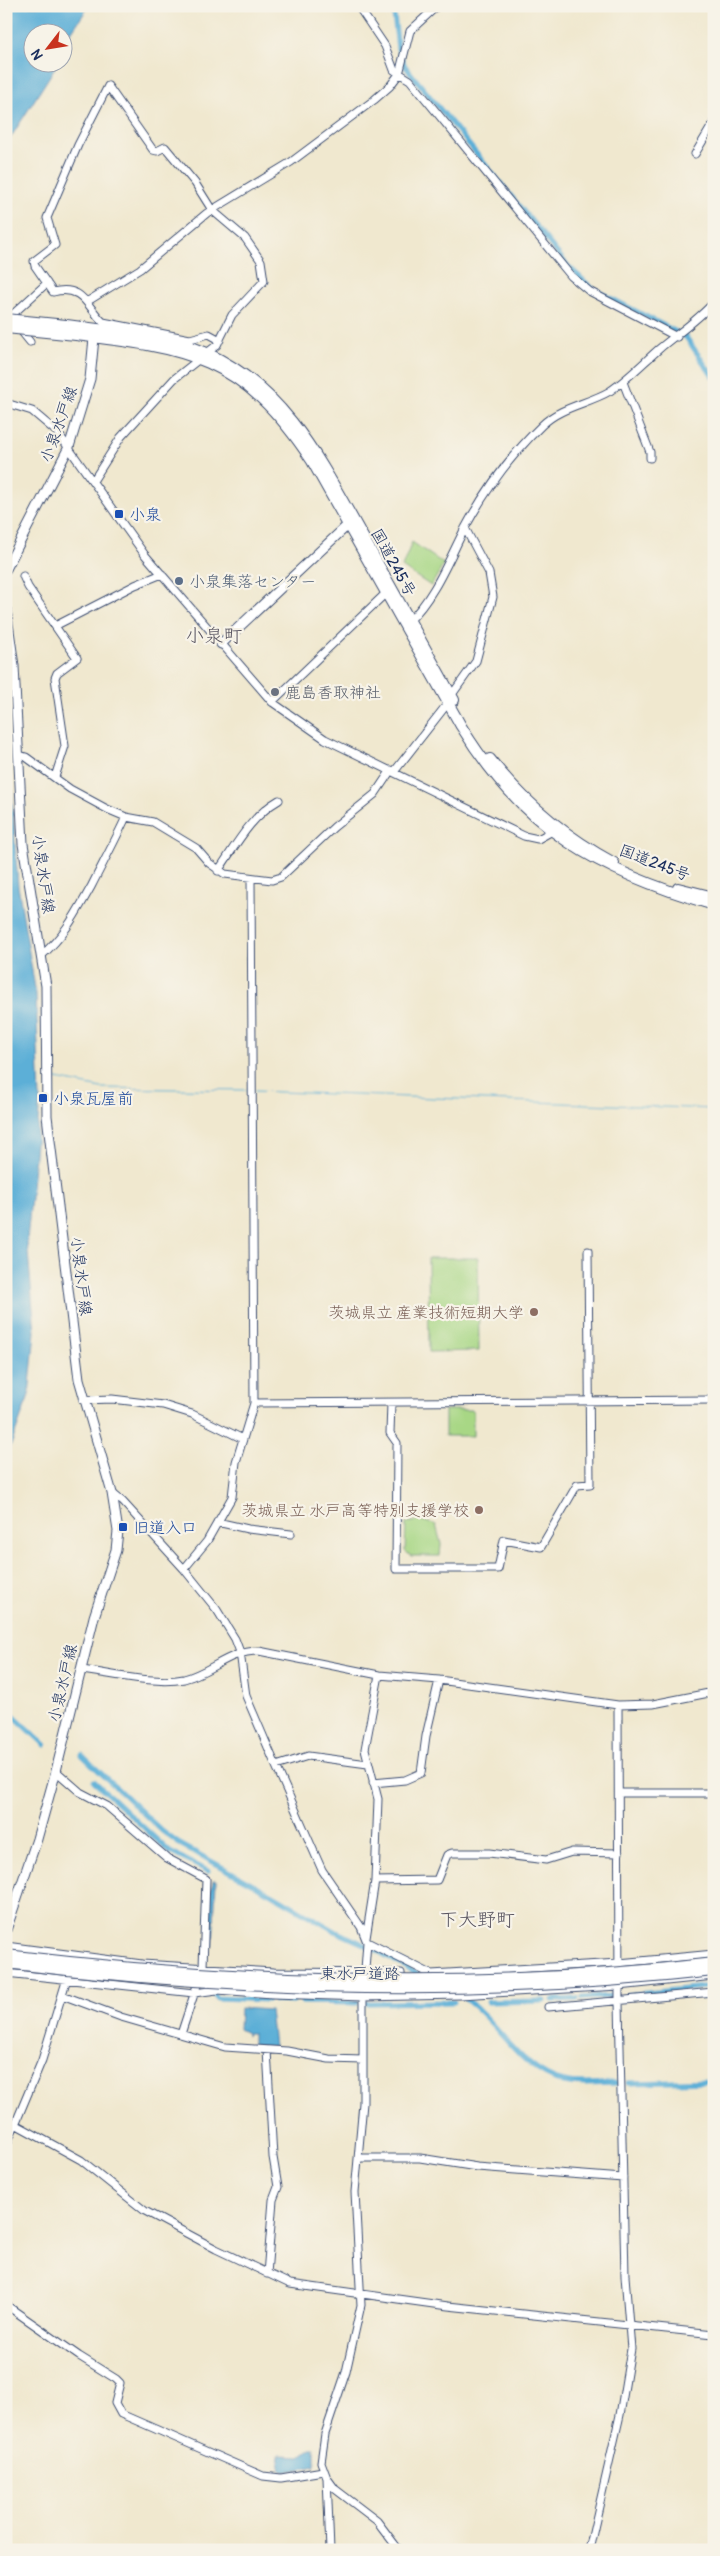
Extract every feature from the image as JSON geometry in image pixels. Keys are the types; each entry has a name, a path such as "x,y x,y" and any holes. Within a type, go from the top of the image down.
{"highway":[{"name":"国道245号","path":"6,319 66,330 94,338 154,345 204,356"},
{"name":"国道245号","path":"6,328 143,335 204,356 243,374 281,407 307,440 386,593 406,623"},
{"name":"国道245号","path":"350,523 449,699 475,738 492,761 555,830 589,857 626,876 714,905"},
{"name":"国道245号","path":"555,830 628,870 666,884 714,897"},
{"name":"東水戸道路","path":"6,1955 208,1975 364,1980 564,1976 714,1963"},
{"name":"東水戸道路","path":"6,1964 199,1982 371,1989 492,1988 564,1984 714,1971"}],"main road":[{"name":"小泉水戸線","path":"6,569 69,447 90,379 94,338"},
{"path":"221,644 350,523"},
{"name":"小泉水戸線","path":"6,609 14,666 23,844 48,1009 47,1116 83,1400 112,1493 117,1518 116,1550 94,1617 37,1839 6,1930"}],"street":[{"path":"358,6 376,30 385,46 394,70 410,80 575,280 589,292 679,335"},
{"path":"88,301 140,269 212,210 291,162 329,136 390,86 399,74 410,31 437,6"},
{"path":"93,481 121,438 174,379 204,356 220,340 236,309 264,281 263,267 245,238 212,210 195,183 164,147 157,151 153,150 108,86 78,146 47,218 56,245 34,261 53,292 69,292 80,295 88,301 100,319 108,324 190,339 209,334 220,340"},
{"path":"695,154 714,122"},
{"path":"30,342 13,321 12,315 47,283"},
{"path":"406,623 438,580 465,528 492,484 543,424 572,406 608,392 623,382 679,335 714,302"},
{"path":"623,382 650,452 650,458"},
{"path":"6,403 32,411 58,433 132,537 272,702 325,739 524,836 538,840 555,830"},
{"path":"19,754 55,776 70,789 126,817 153,822 196,848 218,871 272,880 281,877 341,821 375,794 476,661 493,597 493,585 489,573 465,528"},
{"path":"56,626 135,585 162,574"},
{"path":"24,576 28,588 77,658 57,673 55,678 65,746 55,776"},
{"path":"272,702 386,593"},
{"path":"218,871 259,814 279,800"},
{"path":"41,956 54,944 80,910 110,854 126,817"},
{"path":"184,1568 207,1542 232,1497 232,1480 242,1439 254,1403 251,878"},
{"path":"391,1403 390,1433 396,1443 396,1569 498,1569 504,1540 541,1546 577,1485 590,1484 588,1251"},
{"path":"83,1400 112,1399 163,1405 185,1411 242,1439"},
{"path":"254,1403 714,1400"},
{"path":"112,1493 123,1502 184,1568 217,1610 235,1639 240,1652 246,1696 276,1766 322,1870 361,1927 366,1943 432,1974 619,1963 714,1954"},
{"path":"217,1522 248,1529 291,1534"},
{"path":"80,1670 172,1680 192,1676 240,1652 259,1651 379,1675 440,1680 618,1705 653,1704 714,1692"},
{"path":"330,2550 325,2474 321,2452 325,2434 346,2372 361,2305 355,2211 363,2060 364,1973 366,1943 375,1881 378,1799 368,1764 366,1740 379,1675"},
{"path":"373,1783 405,1780 421,1772 426,1736 440,1680"},
{"path":"589,2550 631,2349 625,2276 619,2002 620,1793 618,1705"},
{"path":"276,1766 308,1756 368,1764"},
{"path":"56,1771 80,1792 107,1806 167,1858 206,1878 203,1967 181,2034"},
{"path":"620,1793 714,1793"},
{"path":"375,1881 437,1880 447,1855 452,1853 489,1853 546,1860 572,1852 620,1853"},
{"path":"6,1946 142,1964 274,1972 402,1973 402,1996"},
{"path":"6,2146 17,2125 45,2052 66,1978 77,1956"},
{"path":"472,1972 474,1994"},
{"path":"6,1973 194,1993 217,1990 363,1997 474,1994 619,1986 714,1976"},
{"path":"548,2006 619,2002 714,1992"},
{"path":"62,1995 121,2017 225,2048 287,2051 329,2059 363,2060"},
{"path":"267,2050 273,2157 278,2187 273,2200 267,2274"},
{"path":"6,2119 81,2160 145,2211 267,2274 303,2286 448,2306 714,2334"},
{"path":"359,2158 420,2158 477,2167 623,2178"},
{"path":"6,2305 78,2356 116,2378 120,2383 116,2402 121,2414 263,2476 281,2478 325,2474"},
{"path":"325,2474 335,2489 381,2525 399,2550"}],"green space":[{"path":"412,542 444,564 431,586 402,567"},
{"path":"428,1258 478,1258 479,1351 429,1352"},
{"path":"445,1410 473,1410 473,1436 445,1436"},
{"path":"420,1520 436,1525 441,1544 440,1556 411,1556 405,1551 406,1523"}],"water":[{"path":"6,6 89,6 72,31 72,22 22,22 22,72 52,72 6,145"},
{"path":"6,709 18,886 36,994 40,1100 27,1241 35,1332 29,1395 6,1459"},
{"path":"213,1880 216,1880 213,1946 210,1946 210,1893"},
{"path":"240,2008 270,2010 274,2046 253,2046 253,2033 248,2033 247,2036 247,2033 239,2029"},
{"path":"311,2448 315,2448 315,2466 285,2472 282,2470 279,2455 301,2456"}],"waterway":[{"path":"393,6 398,49 405,66 568,266 593,289 686,337 714,378"},
{"path":"52,1078 101,1088 249,1090"},
{"path":"255,1091 714,1109"},
{"path":"6,1709 45,1745"},
{"path":"82,1755 162,1831 178,1843 337,1932 368,1946"},
{"path":"94,1781 106,1792"},
{"path":"109,1795 170,1852 208,1871"},
{"path":"376,1950 425,1978"},
{"path":"627,1995 714,1986"},
{"path":"214,1994 217,1998 268,2000"},
{"path":"583,1998 613,1996"},
{"path":"465,1999 489,2021 523,2058 549,2077 577,2084 617,2083"},
{"path":"553,2000 577,1999"},
{"path":"275,2001 293,2002"},
{"path":"488,2002 544,2001"},
{"path":"302,2002 357,2003"},
{"path":"366,2003 454,2002"},
{"path":"628,2083 714,2081"}],"place":[{"name":"小泉","path":"119,514"},
{"name":"小泉集落センター","path":"179,581"},
{"name":"鹿島香取神社","path":"275,692"},
{"name":"小泉瓦屋前","path":"43,1098"},
{"name":"茨城県立 産業技術短期大学","path":"534,1312"},
{"name":"茨城県立 水戸高等特別支援学校","path":"479,1510"},
{"name":"旧道入口","path":"123,1527"}],"district":[{"name":"小泉町","path":"214,635"},
{"name":"下大野町","path":"477,1919"}]}
